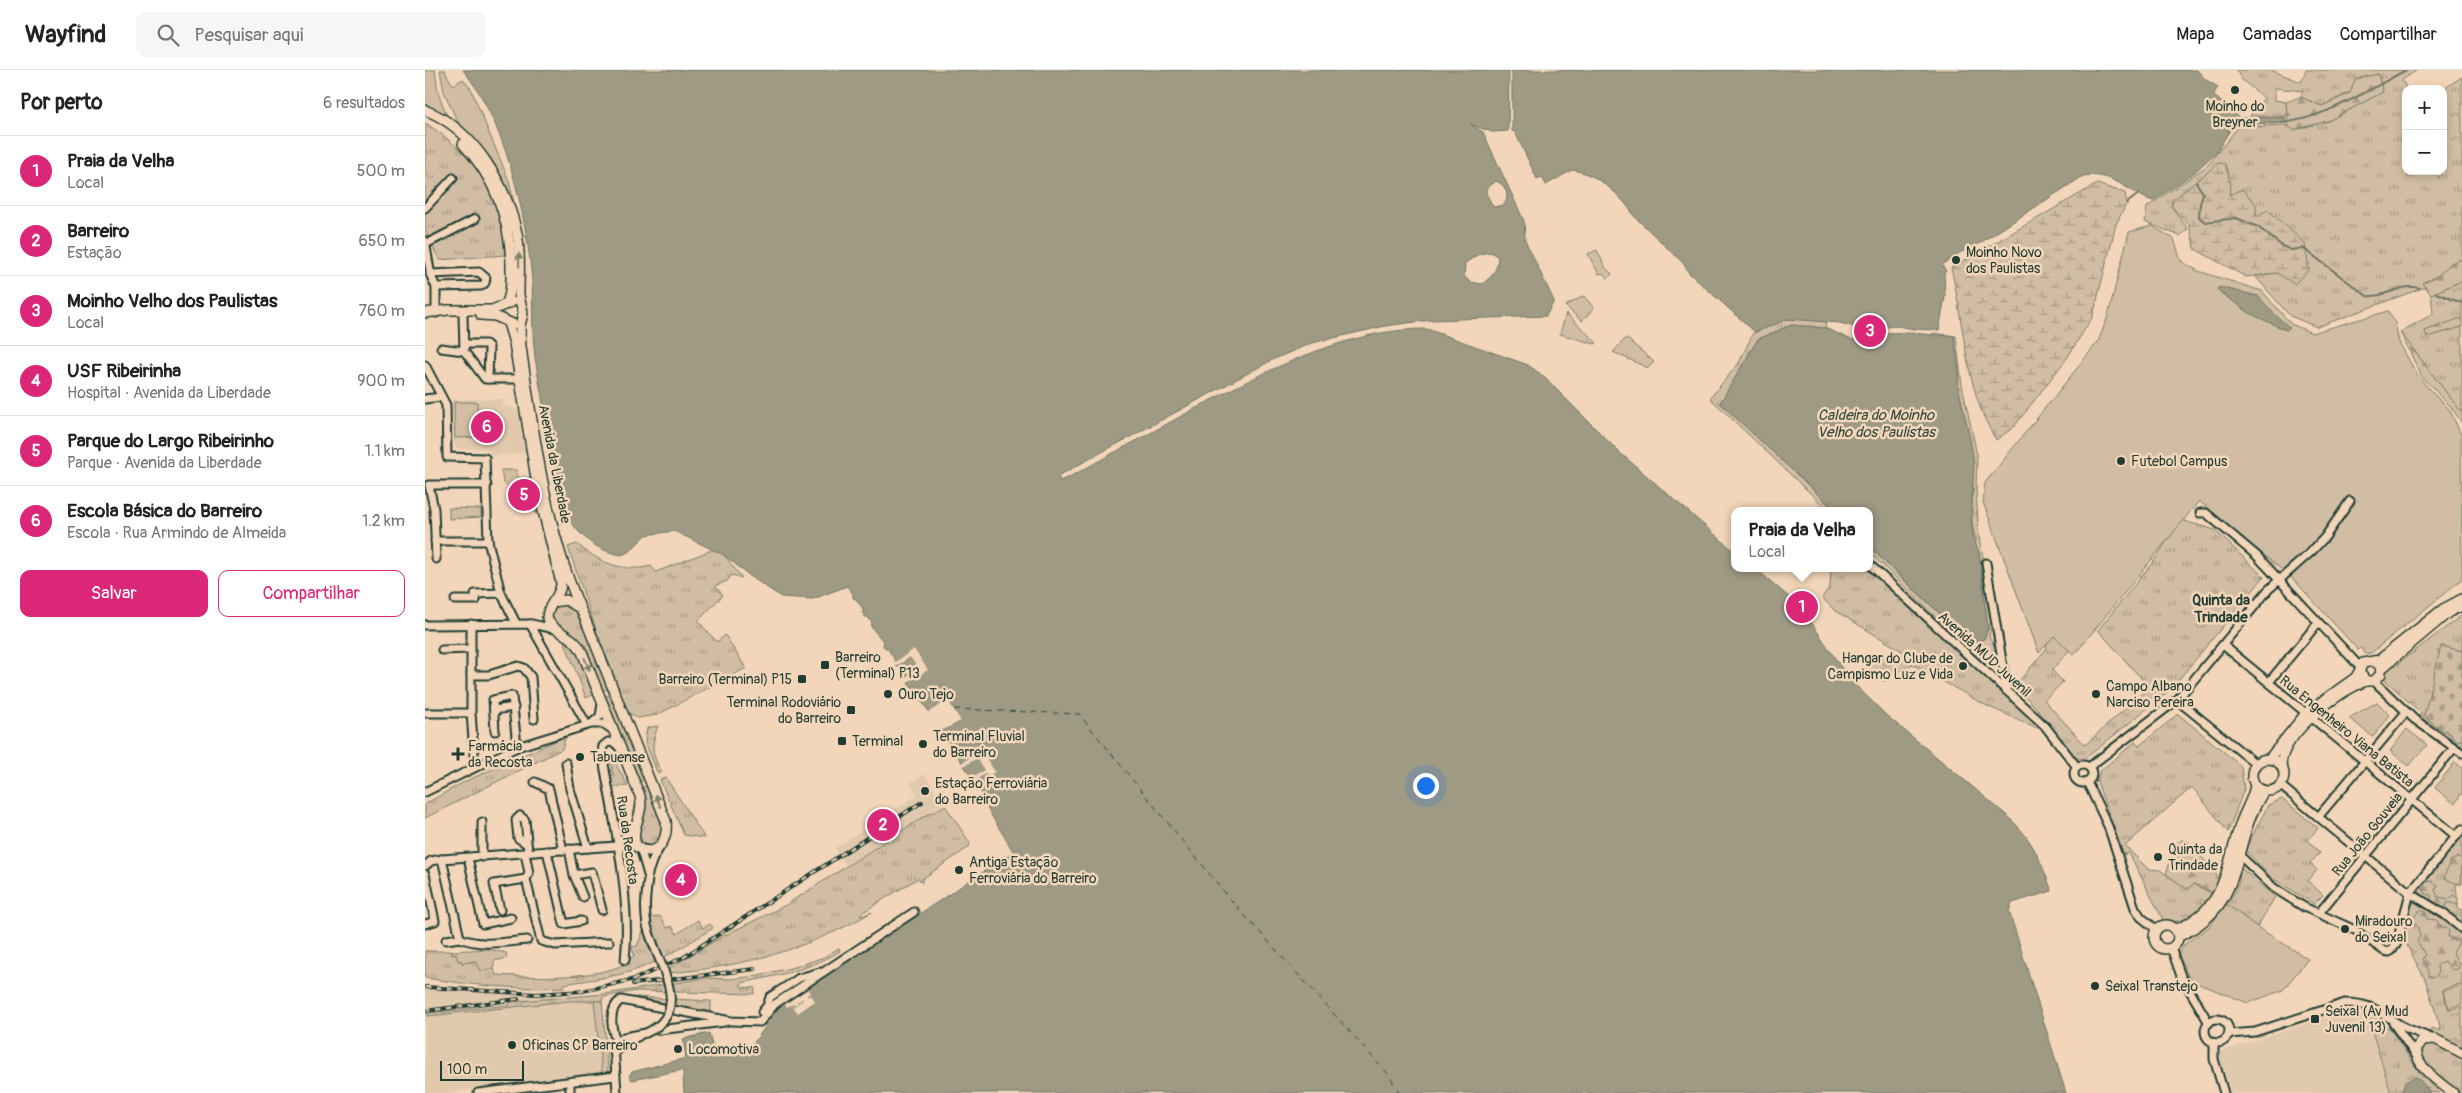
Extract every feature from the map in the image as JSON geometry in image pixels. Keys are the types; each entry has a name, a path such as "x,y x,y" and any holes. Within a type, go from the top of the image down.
{"main road":[{"name":"Avenida da Liberdade","path":"425,110 455,127 474,146 498,182 517,233 520,261 519,295 522,313 522,358 557,545 574,596 663,813 666,832 661,847"},
{"path":"425,116 450,131 469,150 491,183 503,210 510,243 511,291 501,313 506,322"},
{"path":"425,313 437,313 448,310 492,310 506,304 516,303 522,313 514,324 488,315 447,316 437,313"},
{"name":"Avenida da Liberdade","path":"506,322 513,337 518,379 538,492 561,583 561,589 551,606"},
{"path":"2239,857 2255,785 2252,777 2256,764 2269,759 2309,715 2355,678 2365,661 2374,661 2385,656 2449,604 2462,599"},
{"path":"556,630 548,622 551,606 566,600 581,611"},
{"path":"2255,785 2264,791 2274,791 2281,786 2285,773 2281,764 2287,746 2309,715 2380,676 2381,669 2449,612 2462,606"},
{"name":"Avenida da Liberdade","path":"556,630 568,635 579,647 603,702 641,801 641,815 634,836 639,848"},
{"path":"2374,661 2381,669"},
{"path":"2360,669 2370,681"},
{"path":"2269,759 2281,764"},
{"path":"2177,933 2177,942 2171,948 2162,948 2155,942 2157,930 2166,925 2177,933 2193,930 2218,908 2228,892 2248,824 2264,791"},
{"path":"639,848 652,851 661,847"},
{"path":"2453,1093 2429,1073 2418,1057 2417,1048 2420,1043 2428,1038 2435,1039 2461,1052"}],"street":[{"path":"425,208 453,178"},
{"path":"437,313 436,287 430,274 426,243 475,218"},
{"path":"430,274 479,272 486,278 485,283 481,286 436,287"},
{"path":"463,315 464,349 485,379 518,379"},
{"path":"464,349 467,344 486,344 489,346 488,379"},
{"path":"441,348 464,349"},
{"path":"426,368 446,405 447,457 485,458 487,541 501,593 516,623"},
{"path":"425,398 441,397"},
{"path":"436,558 429,485 487,485"},
{"path":"2089,767 2177,700 2279,579 2311,552 2343,514 2350,501"},
{"path":"2200,513 2206,513 2234,535 2279,579 2360,669"},
{"path":"435,540 487,541"},
{"path":"1986,563 2007,691"},
{"name":"Avenida MUD Juvenil","path":"1873,568 2045,726 2077,767"},
{"path":"455,600 476,600 475,594 501,593"},
{"path":"531,624 551,606"},
{"path":"425,625 516,623 544,625 556,630"},
{"path":"2269,682 2318,623"},
{"path":"471,624 471,712 475,767"},
{"path":"531,624 589,724"},
{"name":"Rua Engenheiro Viana Batista","path":"2223,645 2456,836"},
{"path":"442,650 470,649"},
{"path":"471,675 489,675 518,666 524,668 531,677 534,719"},
{"path":"2370,681 2406,712 2462,753"},
{"path":"2007,691 2013,684"},
{"path":"495,731 493,700 512,696 517,747"},
{"path":"2177,700 2256,764"},
{"path":"589,724 600,716 603,702"},
{"path":"494,710 514,707"},
{"path":"425,713 471,712"},
{"path":"2319,816 2406,712"},
{"path":"425,792 517,747 589,724 604,724 614,731"},
{"name":"Rua da Recosta","path":"621,749 615,743 610,742 605,744 602,752 617,845 627,940 625,960"},
{"name":"Rua João Gouveia","path":"2319,913 2454,748"},
{"path":"566,763 570,789 588,848"},
{"path":"2084,765 2089,767 2092,775 2087,782 2082,783 2075,778 2074,772 2077,767 2084,765"},
{"path":"535,782 549,788 574,875 583,898"},
{"path":"2087,782 2107,826 2135,908 2144,920 2157,930"},
{"path":"2281,786 2410,892 2462,929"},
{"path":"482,822 482,856"},
{"path":"617,845 636,826"},
{"path":"2239,857 2274,888 2355,930 2384,951 2389,952 2396,945 2410,892 2462,829"},
{"path":"527,844 526,852 529,873 526,879 541,941 555,945 609,942"},
{"path":"425,866 431,861 442,859 617,845 632,845 639,848"},
{"name":"Avenida da Liberdade","path":"618,1044 626,1036 646,1033 663,1023 668,1016 671,996 648,926 646,901 648,877 653,859 661,847"},
{"name":"Avenida da Liberdade","path":"639,848 648,877"},
{"path":"547,851 564,924 581,921"},
{"path":"468,858 483,924 511,918"},
{"path":"442,859 459,938"},
{"path":"574,875 592,872 602,910"},
{"path":"425,874 435,921 425,924"},
{"path":"500,910 493,884 526,879"},
{"path":"617,1093 615,1061 618,1044 612,1019 616,1004 621,1000 731,1021 760,1022 775,1004 914,912"},
{"path":"446,940 459,938 483,944 527,940"},
{"path":"2171,948 2181,976 2209,1023"},
{"path":"2229,1034 2227,1026 2221,1020 2209,1023 2206,1027 2206,1036 2214,1043 2223,1042 2229,1034 2255,1032 2345,1004 2368,1005 2408,1029 2435,1039"},
{"path":"2386,1015 2403,1034 2418,1057"},
{"path":"659,1030 731,1021"},
{"path":"2214,1043 2214,1059 2224,1093"},
{"path":"478,1093 615,1076"},
{"path":"570,1083 570,1093"}],"shaded area":[{"path":"452,399 502,399 504,406 518,409 526,453 493,456 486,448 458,449 453,442"},
{"path":"925,774 942,801 940,803 942,808 935,813 932,810 846,866 835,848 917,795 910,783"},
{"name":"Oficinas CP Barreiro","path":"425,990 600,997 612,1073 444,1093 425,1093"},
{"path":"2349,1009 2366,1011 2391,1093 2231,1093 2219,1055 2220,1052"}],"green space":[{"path":"425,70 435,70 438,92 448,119 425,107"},
{"path":"440,70 446,70 445,72 453,85 463,79 471,89 509,181 519,222 461,129 444,92"},
{"path":"2236,70 2271,70 2301,82 2306,70 2417,70 2402,80 2405,85 2402,85 2402,175 2447,175 2447,86 2462,77 2462,259 2451,263 2439,275 2422,283 2425,287 2317,327 2290,316 2255,276 2277,273 2256,216 2228,196 2174,199 2171,206 2188,229 2180,236 2145,222 2147,207 2207,166 2238,127 2288,125 2294,130 2328,121 2383,92 2378,74 2350,92 2322,106 2300,97 2303,91 2275,88 2275,100 2286,102 2287,116 2250,116 2264,98 2242,80"},
{"path":"2378,74 2383,92 2328,121 2293,130 2288,125 2286,102 2300,97 2322,106 2350,93 2355,79"},
{"path":"425,123 452,142 483,179 491,193 502,224 505,255 439,260 425,230"},
{"path":"2219,163 2225,164 2231,184 2229,195 2242,189 2256,204 2256,216 2268,210 2305,244 2309,270 2294,284 2277,273 2246,277 2195,249 2189,225 2171,206 2174,199"},
{"path":"2097,184 2125,193 2127,203 2116,224 2093,316 2067,358 2013,428 1996,440 1985,420 1971,378 1951,268"},
{"path":"2152,226 2174,239 2181,261 2198,271 2262,291 2291,324 2312,333 2388,311 2395,323 2399,342 2416,373 2450,410 2461,435 2462,579 2371,653 2365,654 2361,648 2358,650 2295,581 2199,501 2074,655 2054,636 2039,653 1983,502 1985,483 2098,342 2108,316 2129,232"},
{"path":"1597,250 1605,267 1612,274 1608,278 1602,273 1599,274 1588,254"},
{"path":"2462,259 2462,281 2431,294 2422,283 2439,275 2451,263"},
{"path":"2462,281 2462,319 2425,331 2427,337 2462,327 2462,413 2400,332 2433,314 2431,294"},
{"path":"1584,296 1594,308 1582,321 1565,306"},
{"path":"1566,313 1597,343 1560,334"},
{"path":"1788,319 1826,321 1825,328 1792,325 1758,339 1721,403 1832,507 1825,507 1710,398 1739,363 1753,333"},
{"path":"2462,319 2462,327 2427,337 2425,331"},
{"path":"2400,332 2462,413 2462,423 2451,407 2422,377"},
{"path":"1933,333 1956,336 1962,385 1977,455 1976,492 1979,536 1993,612 1989,637 1999,657 1991,668 1983,666 1873,556 1873,551 1955,628 1965,643 1984,639 1988,628 1979,553 1972,522 1973,457 1958,384 1959,373 1954,337 1931,336"},
{"path":"1626,338 1654,362 1648,368 1613,352"},
{"path":"454,402 477,402 478,437 455,438"},
{"path":"501,470 517,470 517,477 530,478 537,515 503,482"},
{"path":"449,508 481,509 481,517 449,519"},
{"path":"2181,520 2215,530 2264,577 2170,690 2086,758 2077,759 2038,710 2015,686 2047,648 2030,597 2072,647 2052,670 2063,682 2044,700 2085,745 2149,687 2098,630 2153,562"},
{"path":"577,544 602,561 621,567 641,568 651,566 656,572 714,549 724,555 742,578 732,575 727,581 715,586 723,595 698,621 717,642 725,635 746,668 657,715 638,718 623,710 568,547"},
{"path":"1831,572 1870,572 2042,730 1987,706 1912,664 1884,681 1873,679 1865,668 1877,654 1888,659 1907,654 1834,610 1822,598 1830,586"},
{"path":"561,603 577,611 609,688 602,691 583,645 573,634 553,622 553,611"},
{"path":"2462,615 2462,651 2442,646 2445,730 2458,740 2462,740 2462,746 2420,715 2421,713 2384,679 2386,669 2392,663 2395,666"},
{"path":"563,637 576,648 595,694 586,698"},
{"path":"2441,646 2462,651 2462,740 2458,741 2424,715"},
{"path":"612,694 646,779 638,782 604,697"},
{"path":"2377,702 2390,715 2373,737 2349,718"},
{"path":"2178,714 2241,766 2244,789 2228,832 2192,787 2125,846 2148,869 2160,870 2187,889 2194,884 2213,894 2192,916 2180,921 2172,921 2163,920 2129,853 2124,855 2097,782 2100,771 2135,742 2139,746"},
{"path":"658,726 653,749 662,772 658,774 645,742 647,728"},
{"path":"2407,729 2427,745 2409,766 2390,751"},
{"path":"566,736 562,749 425,818 425,804 464,782"},
{"path":"610,755 628,786 611,787 609,775 613,775"},
{"path":"2455,762 2462,768 2462,792 2455,804 2435,788"},
{"path":"666,778 704,838 684,835 660,780"},
{"path":"648,785 659,812 661,826 660,840 652,846 643,843 639,834 645,811 641,788"},
{"path":"2282,799 2318,828 2308,840 2320,853 2310,863 2317,870 2308,881 2323,895 2314,904 2272,878 2245,850 2268,805"},
{"path":"945,805 970,843 969,847 922,879 922,883 918,878 860,914 862,916 872,912 848,925 799,946 749,961 669,973 668,969 723,936 786,905 931,812 935,812"},
{"path":"2462,836 2462,884 2456,884 2458,909 2462,910 2462,923 2421,894 2419,890"},
{"path":"2182,840 2189,842 2220,879 2213,893 2194,884 2187,889 2166,874 2176,844"},
{"path":"2459,857 2462,859 2461,884 2452,882 2444,877 2450,861"},
{"path":"2242,869 2275,897 2257,927 2226,904 2237,889 2239,871"},
{"path":"2431,881 2438,885 2435,890 2438,897 2449,899 2453,895 2458,898 2458,905 2448,902 2444,908 2431,900 2431,895 2426,894 2422,887 2424,883"},
{"path":"2415,902 2449,924 2462,935 2462,983 2442,990 2449,1010 2462,1006 2462,1047 2430,1032 2432,1028 2441,1031 2440,1026 2425,979 2403,938 2410,905"},
{"path":"2226,904 2257,927 2308,959 2283,990 2248,1003 2194,982 2189,978 2178,954 2186,943 2209,927"},
{"path":"2421,910 2425,912 2427,919 2437,920 2439,925 2449,930 2448,937 2458,940 2458,944 2453,952 2459,965 2458,969 2452,970 2445,961 2437,965 2438,973 2433,978 2428,976 2428,971 2422,959 2425,955 2417,941 2420,937 2418,927 2413,922 2416,914"},
{"path":"660,916 667,928 672,926 677,934 698,920 703,928 710,924 713,928 657,961 638,969 607,977 564,984 564,987 494,986 425,978 425,951 452,951 452,954 456,954 462,963 477,961 481,971 494,969 496,975 558,976 591,974 605,971 620,966 634,956 632,947 637,946 648,919"},
{"path":"839,948 840,951 829,958 805,968 741,983 741,987 755,988 754,994 637,991 603,997 602,1001 569,1001 428,1016 428,1013 510,1005 510,1002 605,994 706,978 729,979 749,977 795,967 824,957"},
{"path":"488,949 506,953 507,958 494,961 494,969 481,971 476,961 462,963 461,960 458,961 456,954 452,955 452,951"},
{"path":"2462,985 2462,1004 2449,1008 2443,991"},
{"path":"636,997 711,1001 711,1012 706,1012"},
{"path":"594,1001 602,1001 608,1070 602,1074"},
{"path":"2366,1011 2391,1030 2421,1075 2440,1093 2401,1090 2402,1093 2391,1093"},
{"path":"2434,1042 2462,1056 2462,1093 2446,1086 2424,1061 2422,1053 2425,1046"}],"water":[{"path":"463,70 1509,70 1508,131 1492,132 1470,124 1483,132 1524,221 1525,240 1554,301 1546,316 1431,320 1385,326 1312,343 1274,359 1058,476 1060,481 1227,391 1307,355 1347,341 1388,332 1427,329 1528,365 1542,375 1619,452 1731,548 1731,572 1760,572 1790,598 1807,616 1849,679 1887,716 2004,813 2022,831 2034,848 2052,891 2012,903 2009,911 2066,1093 821,1093 813,1091 805,1093 684,1093 682,1070 632,1080 629,1076 632,1072 686,1058 683,1039 709,1033 713,1049 752,1045 766,1026 764,1023 776,1009 1010,854 1013,858 1016,856 987,808 988,803 954,750 948,749 949,743 941,731 961,721 948,700 929,712 921,700 916,698 916,693 904,677 905,674 901,668 896,666 898,665 888,649 883,646 884,642 871,627 872,623 868,617 865,617 862,612 864,610 856,599 853,598 853,594 847,586 813,599 781,597 724,555 674,531 646,535 630,551 622,555 598,547 578,531 568,517 538,377 534,346 531,269 523,218 510,164 490,113","holes":["1496,181 1505,188 1507,198 1504,205 1493,207 1486,189","1491,252 1498,257 1494,273 1482,284 1470,282 1464,276 1465,263 1479,254"]},
{"path":"1512,70 2197,70 2205,79 2218,87 2213,95 2240,118 2285,117 2286,123 2238,124 2230,130 2217,151 2195,172 2153,201 2113,180 2104,177 2083,176 1974,247 1961,252 1942,265 1946,271 1944,273 1945,297 1939,330 1898,326 1862,329 1840,323 1788,319 1755,332 1689,273 1683,263 1634,216 1616,193 1599,180 1590,175 1572,170 1546,185 1542,177 1537,179 1515,132 1512,131"},
{"path":"2219,287 2258,296 2290,328 2286,330 2251,314 2221,293 2217,289"},
{"name":"Caldeira do Moinho Velho dos Paulistas","path":"1792,325 1825,328 1852,340 1864,336 1889,333 1954,336 1959,373 1958,384 1973,457 1971,517 1972,529 1979,552 1988,628 1984,639 1965,643 1955,628 1873,550 1873,507 1832,507 1720,403 1758,339"},
{"path":"2417,1077 2431,1093 2402,1093 2405,1082"}],"pier":[{"path":"914,649 928,670 907,682 904,678 918,668 910,657 896,666 894,663"},
{"path":"948,700 961,721 939,732 937,729 951,720 943,708 929,717 927,713"},
{"path":"981,750 995,772 988,776 986,773 972,783 970,779 984,770 977,758 962,767 960,764"},
{"path":"807,988 811,994 807,994 808,997 811,995 815,1001 798,1013 793,1007 803,1000 802,998 799,1002 798,1000 797,1004 787,1007 785,1004"}],"waterway":[{"path":"2268,123 2303,119 2321,113 2357,97 2406,70"},
{"path":"2196,182 2203,193 2199,217 2205,222 2236,218 2258,227 2282,246 2291,250 2303,248 2367,296 2381,295 2406,287 2420,288"},
{"path":"2127,203 2140,193"},
{"path":"2436,293 2462,303"}],"ferry route":[{"path":"954,709 1079,714 1230,899 1389,1075 1399,1093"}],"railway":[{"path":"425,987 536,994 583,991 635,979 684,957 922,802"},
{"path":"633,984 755,969"},
{"path":"425,1011 518,999"}],"place":[{"name":"Moinho do Breyner","path":"2235,90"},
{"name":"Moinho Novo dos Paulistas","path":"1956,260"},
{"name":"Moinho Velho dos Paulistas","path":"1870,331"},
{"name":"Escola Básica do Barreiro","path":"487,427"},
{"name":"Futebol Campus","path":"2121,461"},
{"name":"Parque do Largo Ribeirinho","path":"524,495"},
{"name":"Praia da Velha","path":"1802,607"},
{"name":"Barreiro (Terminal) P13","path":"825,665"},
{"name":"Hangar do Clube de Campismo Luz e Vida","path":"1963,666"},
{"name":"Barreiro (Terminal) P15","path":"802,679"},
{"name":"Ouro Tejo","path":"888,694"},
{"name":"Campo Albano Narciso Pereira","path":"2096,694"},
{"name":"Terminal Rodoviário do Barreiro","path":"851,710"},
{"name":"Terminal","path":"842,741"},
{"name":"Terminal Fluvial do Barreiro","path":"923,744"},
{"name":"Farmácia da Recosta","path":"458,754"},
{"name":"Tabuense","path":"580,757"},
{"name":"Estação Ferroviária do Barreiro","path":"925,791"},
{"name":"Barreiro","path":"883,825"},
{"name":"Quinta da Trindade","path":"2158,857"},
{"name":"Antiga Estação Ferroviária do Barreiro","path":"959,870"},
{"name":"USF Ribeirinha","path":"681,880"},
{"name":"Miradouro do Seixal","path":"2345,929"},
{"name":"Seixal Transtejo","path":"2095,986"},
{"name":"Seixal (Av Mud Juvenil 13)","path":"2315,1019"},
{"name":"Oficinas CP Barreiro","path":"512,1045"},
{"name":"Locomotiva","path":"678,1049"}],"district":[{"name":"Quinta da Trindade","path":"2221,608"}]}
